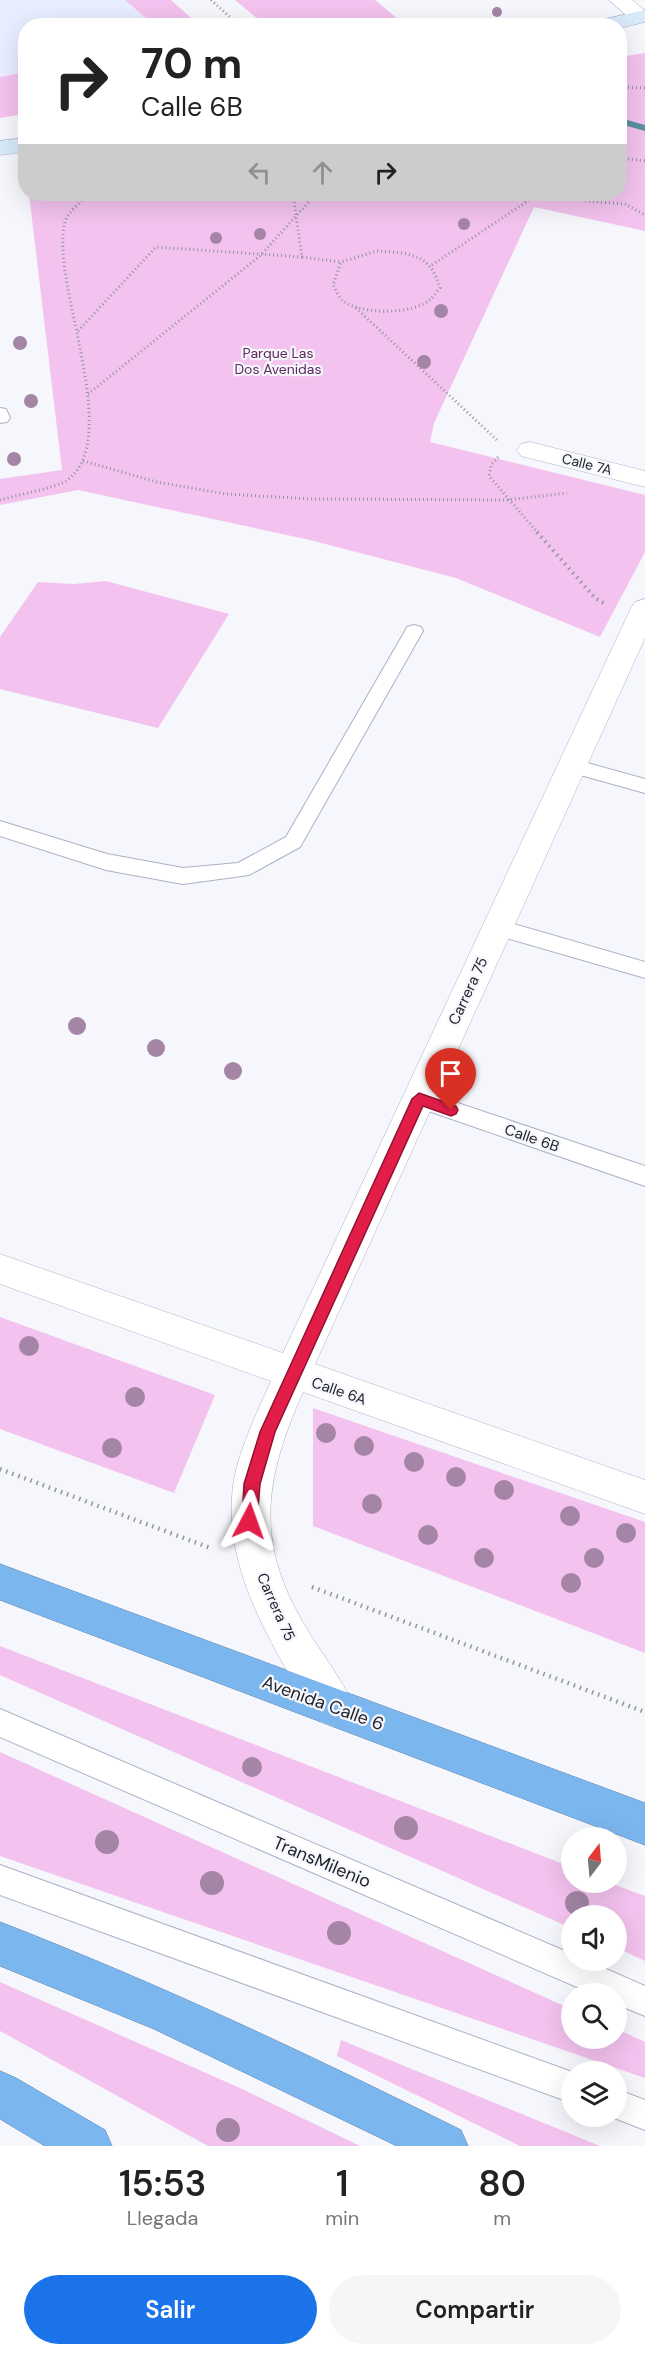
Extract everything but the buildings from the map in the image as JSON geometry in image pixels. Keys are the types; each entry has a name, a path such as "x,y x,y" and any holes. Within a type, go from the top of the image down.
{"highway":[{"name":"Avenida Calle 6","path":"0,1582 645,1824"},
{"path":"0,1944 93,1979 342,2094 445,2146"},
{"path":"0,2094 89,2146"}],"street":[{"path":"619,0 642,17"},
{"path":"627,20 642,17"},
{"path":"0,148 18,146"},
{"name":"Calle 7A","path":"519,451 645,479"},
{"name":"Carrera 75","path":"334,1707 291,1643 259,1567 249,1521 252,1484 268,1432 292,1374 497,927 642,621"},
{"name":"Calle 6A","path":"0,1269 645,1497"}],"lane":[{"path":"0,413 1,418"},
{"path":"0,828 106,862 183,876 242,870 293,842 414,631"},
{"path":"573,766 645,786"},
{"path":"497,927 645,970"},
{"name":"Calle 6B","path":"419,1099 645,1176"},
{"name":"TransMilenio","path":"0,1723 645,2001"},
{"path":"0,1880 561,2084"},
{"path":"627,2108 645,2115"}],"path":[{"path":"211,0 231,18"},
{"path":"627,87 645,88"},
{"path":"627,159 645,161"},
{"path":"0,500 66,481 83,461 88,429 88,395 62,249 65,219 82,201"},
{"path":"294,201 302,257"},
{"path":"88,395 260,256 309,201"},
{"path":"431,265 527,201"},
{"path":"595,201 639,208 645,215"},
{"path":"78,332 156,247 340,261 376,251 398,252 416,256 431,265 440,276 439,288 431,300 423,304 396,312 374,312 354,306"},
{"path":"340,261 333,274 332,286 340,298 354,306 519,451"},
{"path":"519,451 498,457 491,465 489,476 507,501 595,598 642,621"},
{"path":"83,461 157,482 226,494 312,499 507,501 576,492"},
{"path":"0,1469 645,1712"}],"shaded area":[{"path":"0,0 125,0 146,18 18,18 18,73 0,77"}],"green space":[{"path":"125,0 171,0 191,18 146,18"},
{"path":"235,0 375,0 397,18 257,18"},
{"name":"Parque Las Dos Avenidas","path":"645,53 645,231 534,207 434,423 430,442 645,495 645,552 600,637 456,578 310,540 78,490 0,505 0,479 62,470 30,201 627,201 627,56"},
{"path":"18,73 18,115 0,118 0,77"},
{"path":"106,581 229,614 158,728 0,689 0,637 38,582 74,584"},
{"path":"0,1317 215,1395 174,1493 0,1429"},
{"path":"313,1408 645,1522 645,1653 313,1526"},
{"path":"0,1646 561,1863 561,1893 627,1893 627,1889 645,1896 645,1961 627,1953 627,1905 561,1905 561,1924 0,1675"},
{"path":"0,1752 561,2004 561,2049 627,2049 627,2034 645,2042 645,2078 627,2072 627,2061 596,2061 0,1856"},
{"path":"0,1982 240,2088 360,2146 208,2146 0,2031"},
{"path":"341,2040 600,2146 520,2146 337,2056"}],"waterway":[{"path":"627,123 645,128"}],"route":[{"path":"249,1521 252,1484 268,1432 292,1374 419,1099 451,1110"}]}
